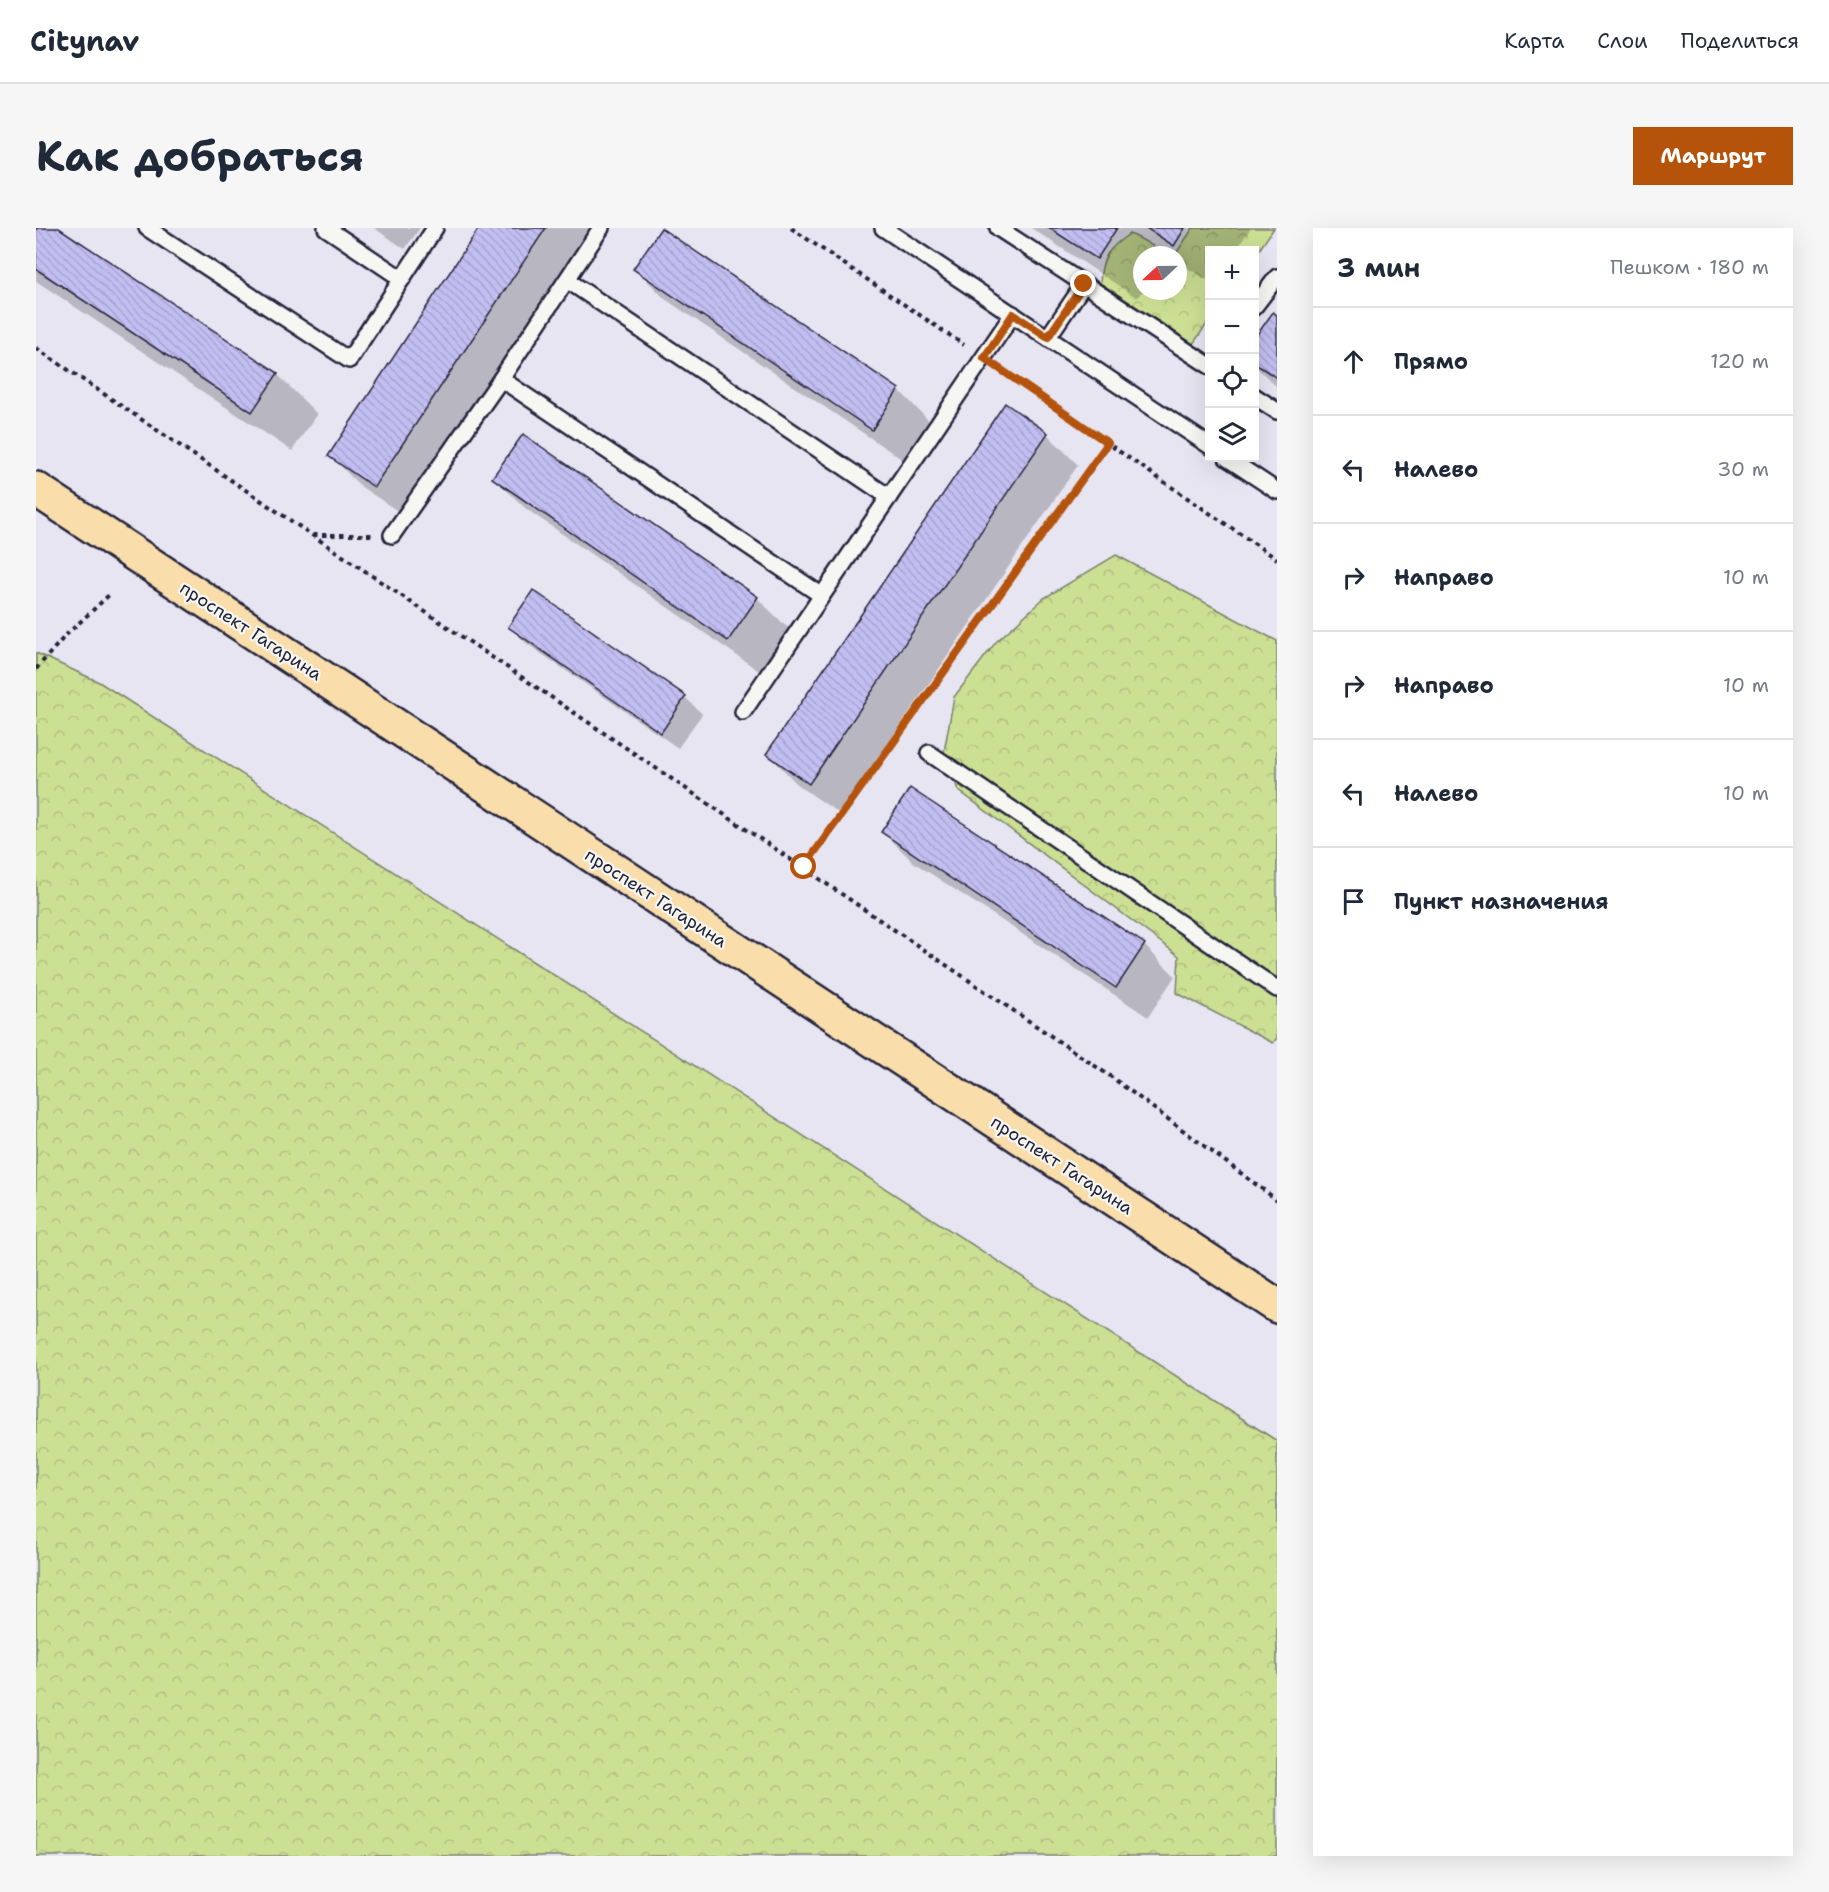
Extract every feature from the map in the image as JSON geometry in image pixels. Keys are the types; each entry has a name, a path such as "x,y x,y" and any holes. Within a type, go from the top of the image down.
{"main road":[{"name":"проспект Гагарина","path":"36,489 1277,1306"}],"lane":[{"path":"147,228 349,360 435,228"},
{"path":"326,228 402,279"},
{"path":"392,535 501,379 602,228"},
{"path":"883,228 1205,443"},
{"path":"999,228 1205,363"},
{"path":"1259,300 1277,277"},
{"path":"567,280 889,497"},
{"path":"1048,337 1084,284"},
{"path":"743,712 1013,314"},
{"path":"501,379 821,596"},
{"path":"1259,399 1277,411"},
{"path":"1233,462 1277,491"},
{"path":"929,753 1277,989"}],"path":[{"path":"791,228 1277,559"},
{"path":"36,348 1110,1076 1277,1200"},
{"path":"804,867 1108,443"},
{"path":"312,535 392,535"},
{"path":"36,669 65,636 109,595"}],"green space":[{"path":"1193,228 1274,228 1259,250 1259,246 1205,246 1205,327 1193,344 1100,283 1102,266 1107,254 1129,234 1153,246 1133,246 1133,300 1187,300 1187,246 1181,246"},
{"path":"1116,555 1277,641 1277,1038 1273,1043 1177,993 1179,956 958,790 944,752 954,697 996,642 1044,598"},
{"path":"36,653 99,682 1277,1441 1277,1856 36,1856"}],"building":[{"path":"36,228 59,228 278,373 252,412 36,269"},
{"path":"479,228 546,228 374,487 328,456"},
{"path":"661,228 899,389 872,430 633,269"},
{"path":"1049,228 1117,228 1097,259"},
{"path":"1146,228 1185,228 1174,246"},
{"path":"1273,312 1277,315 1277,378 1259,366 1259,332"},
{"path":"1005,403 1048,433 809,784 766,754"},
{"path":"523,434 758,597 728,641 492,478"},
{"path":"533,590 686,696 661,733 508,627"},
{"path":"910,788 1145,944 1116,988 881,832"}],"route":[{"path":"804,867 1108,443 984,358 1013,314 1048,337 1084,284"}]}
